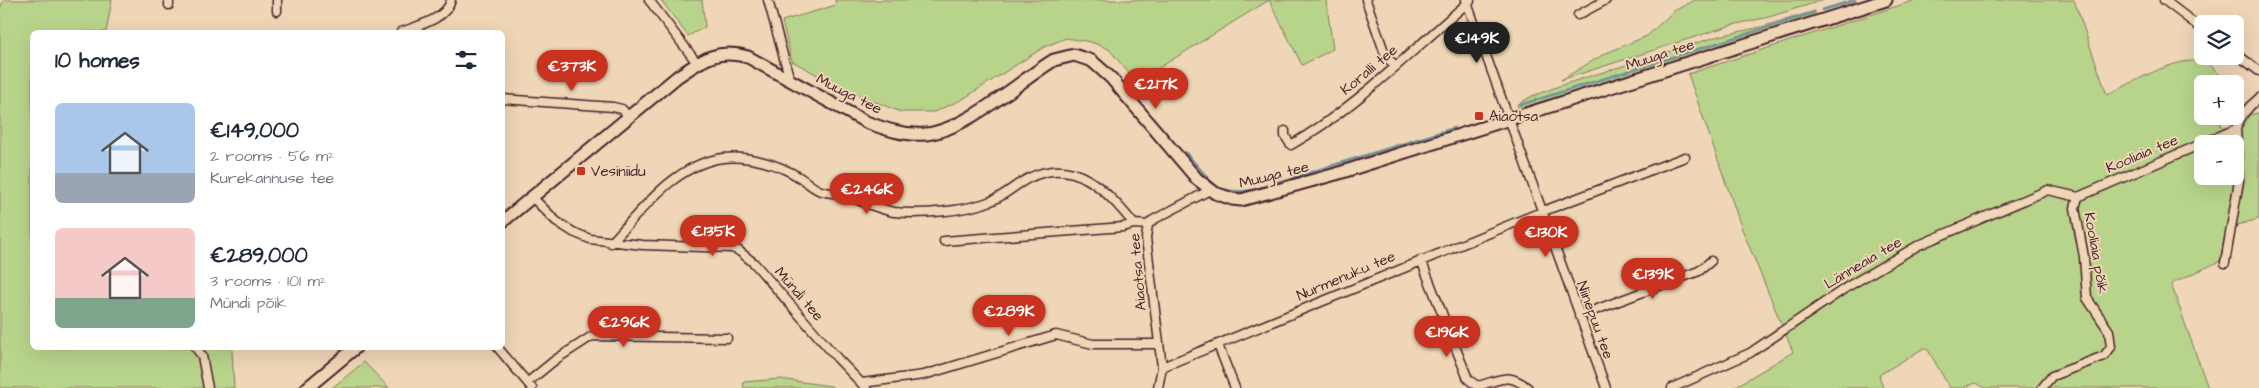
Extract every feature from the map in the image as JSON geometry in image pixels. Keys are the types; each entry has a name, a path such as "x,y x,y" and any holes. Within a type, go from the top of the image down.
{"street":[{"path":"277,0 277,11"},
{"path":"406,30 440,16 450,6 451,0"},
{"path":"649,0 697,63"},
{"path":"768,0 790,80"},
{"path":"1366,0 1386,57 1395,65"},
{"path":"1578,15 1606,0"},
{"name":"Muuga tee","path":"505,220 628,116 697,63 708,57 736,54 754,60 866,122 902,133 926,134 953,128 1054,60 1074,56 1082,57 1092,61 1111,78 1197,179 1210,190 1232,199 1251,199 1886,0"},
{"path":"2164,0 2194,23"},
{"name":"Koralli tee","path":"1284,131 1291,145 1350,104 1468,1"},
{"name":"Niinepuu tee","path":"1468,1 1578,316 1606,388"},
{"path":"2244,60 2259,71"},
{"path":"2225,262 2239,181 2236,129 2238,121 2250,105 2259,98"},
{"path":"505,99 613,107 622,109 628,116"},
{"name":"Kooliaia tee","path":"2078,197 2236,129"},
{"name":"Nurmenuku tee","path":"1162,367 1421,260 1685,157"},
{"path":"611,243 667,185 693,167 725,158 758,160 786,170 820,191 841,194 894,212 959,211 992,201 1027,179 1041,174 1070,171 1087,178 1100,187 1134,224"},
{"name":"Aiaotsa tee","path":"1158,388 1162,367 1146,238 1148,225 1153,220 1210,190"},
{"name":"Länneaia tee","path":"1672,388 1750,353 1847,287 1919,245 2048,190 2078,197"},
{"name":"Kooliaia põik","path":"2042,388 2052,376 2104,356 2111,347 2109,331 2087,298 2084,257 2075,208 2078,197"},
{"name":"Mündi tee","path":"532,198 548,214 574,232 590,239 611,243 718,246 739,251 754,263 864,386"},
{"path":"944,241 1044,235 1123,227 1134,224 1148,225"},
{"path":"1421,260 1470,386 1477,386 1504,377 1514,379 1528,388"},
{"path":"1578,316 1699,271 1705,268 1711,261"},
{"path":"864,386 924,375 1056,334 1093,344 1159,344"},
{"path":"500,350 530,385 555,360 592,336 727,338"},
{"path":"1218,345 1235,388"},
{"path":"198,350 202,356 208,388"},
{"path":"307,388 353,350"}],"green space":[{"path":"4,0 112,0 106,30 30,30 30,350 232,350 234,388 0,388 0,8"},
{"path":"661,0 702,0 705,27 688,36"},
{"path":"835,0 1269,0 1136,82 1109,49 1091,42 1066,38 1044,47 963,99 934,112 901,112 845,90 792,61 782,21 836,5"},
{"path":"1269,0 1326,0 1333,49 1302,65"},
{"path":"1695,0 1824,0 1769,17 1732,25 1561,80 1604,54 1647,36 1674,11"},
{"path":"1916,0 2074,0 2107,95 2152,72 2177,63 2194,61 2194,65 2209,65 2219,75 2194,75 2194,125 2221,125 2221,127 2231,130 2236,125 2244,125 2244,118 2247,115 2259,113 2259,219 2226,228 2220,261 2171,284 2208,388 1986,388 1976,383 1963,388 1950,388 1928,350 1924,348 1879,375 1883,388 1733,388 1793,352 1742,229 1688,74"},
{"path":"1815,11 1815,17 1520,111 1517,105 1532,96 1565,84 1719,36 1761,27"},
{"path":"364,362 389,388 332,388"},
{"path":"780,379 831,386 833,388 744,388 743,382"}],"waterway":[{"path":"1822,10 1855,0"},
{"path":"1520,105 1813,13"},
{"path":"1292,178 1454,128"},
{"path":"1185,152 1215,186"},
{"path":"1223,189 1246,191 1284,180"}],"place":[{"name":"Aiaotsa","path":"1479,116"},
{"name":"Vesiniidu","path":"581,171"}]}
